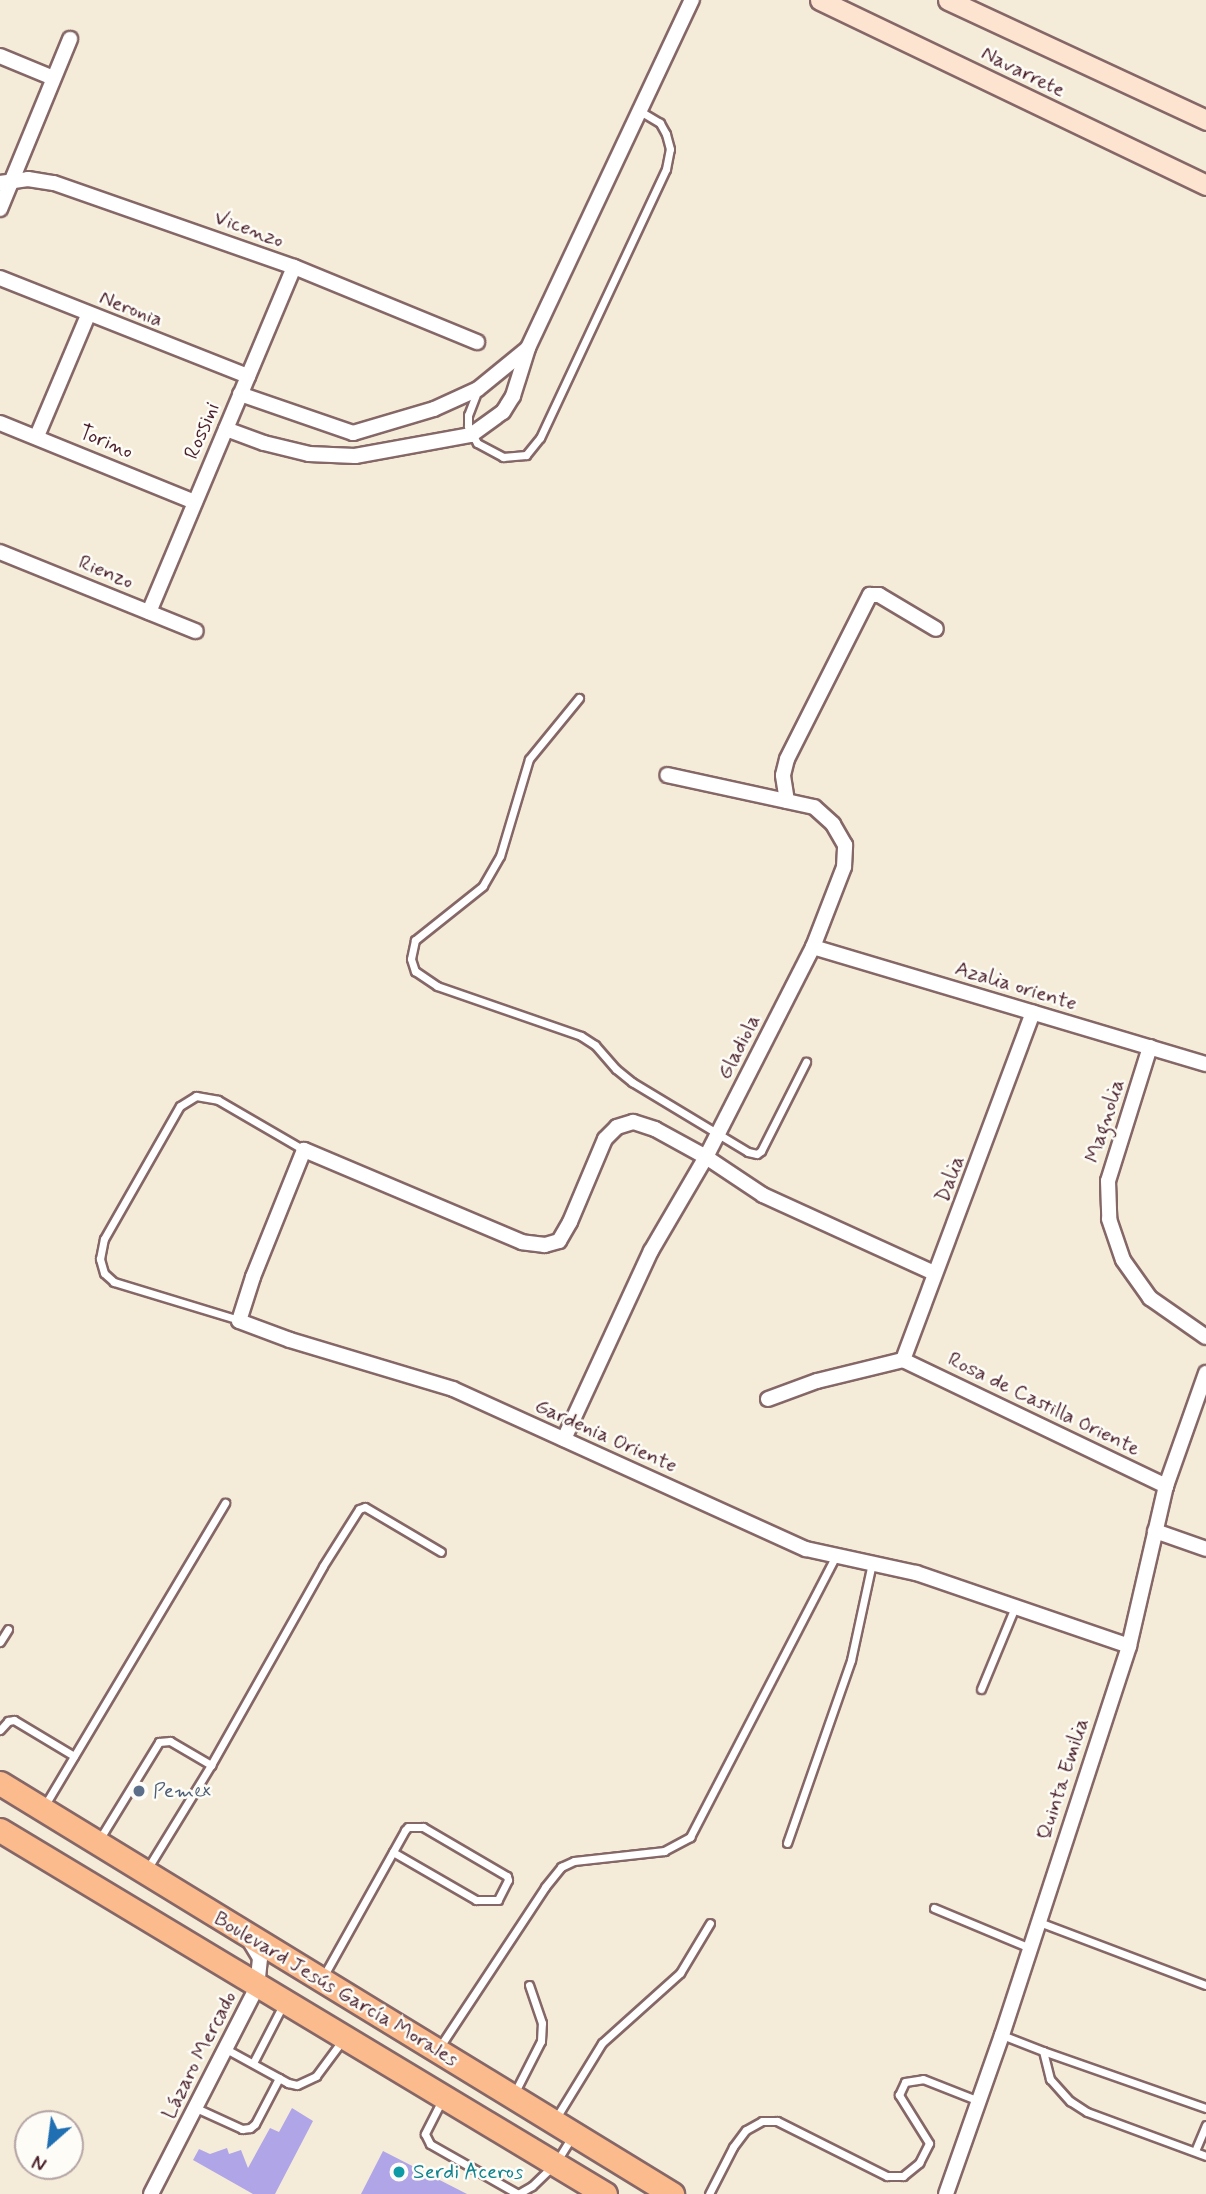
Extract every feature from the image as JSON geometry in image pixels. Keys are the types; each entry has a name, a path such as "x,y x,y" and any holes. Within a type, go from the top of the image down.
{"main road":[{"name":"Navarrete","path":"820,0 1206,185"},
{"name":"Navarrete","path":"948,0 1206,121"},
{"name":"Boulevard Jesús García Morales","path":"0,1783 672,2194"},
{"name":"Boulevard Jesús García Morales","path":"0,1830 605,2194"}],"street":[{"path":"226,429 264,443 309,454 355,456 471,435 503,412 513,396 528,348 692,0"},
{"path":"0,209 5,183 70,39"},
{"path":"0,56 53,78"},
{"name":"Vicenzo","path":"5,183 28,179 54,183 294,267 477,342"},
{"name":"Rossini","path":"149,612 294,267"},
{"name":"Neronia","path":"0,278 247,376"},
{"path":"37,436 88,315"},
{"path":"240,394 353,433 434,408 478,389 528,348"},
{"name":"Torino","path":"0,423 195,502"},
{"path":"353,433 355,456"},
{"name":"Rienzo","path":"0,552 196,631"},
{"path":"787,802 783,775 787,758 870,595 879,595 936,629"},
{"name":"Gladiola","path":"564,1439 639,1275 706,1157 814,947 844,867 845,845 832,824 814,807 667,775"},
{"name":"Azalia oriente","path":"814,947 1206,1064"},
{"name":"Dalia","path":"903,1360 1034,1013"},
{"name":"Magnolia","path":"1150,1047 1108,1181 1109,1219 1123,1260 1150,1298 1206,1337"},
{"path":"239,1321 253,1277 304,1150 522,1242 545,1245 559,1241 570,1222 605,1139 617,1127 634,1122 655,1129 706,1157 763,1195 934,1273"},
{"name":"Gardenia Oriente","path":"239,1321 290,1340 453,1389 806,1549 916,1573 1129,1646"},
{"path":"768,1399 817,1381 903,1360"},
{"name":"Rosa de Castilla Oriente","path":"903,1360 1166,1486"},
{"name":"Quinta Emilia","path":"946,2194 1003,2035 1129,1646 1166,1486 1206,1373"},
{"path":"1155,1531 1206,1549"},
{"name":"Lázaro Mercado","path":"151,2194 257,1987 261,1973 260,1958 244,1934"}],"lane":[{"path":"478,389 468,415 471,435 477,443 503,457 526,455 540,438 666,169 670,149 666,134 660,123 640,110"},
{"path":"579,698 529,759 500,856 483,886 415,940 411,958 415,971 437,986 580,1036 595,1045 616,1069 632,1082 717,1136 748,1152 757,1154 761,1151 806,1062"},
{"path":"239,1321 114,1282 104,1273 100,1259 104,1238 180,1106 195,1096 218,1100 304,1150"},
{"path":"43,1808 225,1503"},
{"path":"146,1872 359,1508 365,1507 441,1552"},
{"path":"437,2050 561,1867 574,1861 664,1851 691,1837 836,1555"},
{"path":"788,1843 851,1660 872,1563"},
{"path":"981,1689 1015,1607"},
{"path":"0,1642 8,1629"},
{"path":"0,1730 8,1721 14,1720 74,1756"},
{"path":"98,1843 159,1742 170,1741 211,1765"},
{"path":"321,1981 393,1852 408,1827 423,1827 507,1876 508,1880 498,1900 476,1900 393,1852"},
{"path":"934,1908 1031,1948"},
{"path":"1039,1922 1206,1985"},
{"path":"444,2096 425,2134 430,2144 517,2194 532,2186 555,2164 563,2128 602,2043 680,1973 710,1923"},
{"path":"512,2098 541,2041 542,2023 529,1984"},
{"path":"253,2063 284,2003"},
{"path":"1003,2035 1206,2108"},
{"path":"226,2049 279,2078 298,2085 308,2081 345,2038"},
{"path":"1043,2051 1050,2079 1070,2101 1087,2112 1206,2156"},
{"path":"195,2108 242,2129 250,2128 255,2124 279,2078"},
{"path":"709,2194 733,2147 746,2130 762,2121 778,2121 887,2176 903,2176 919,2163 929,2143 899,2095 905,2082 923,2079 979,2102"},
{"path":"1195,2151 1206,2125"}],"building":[{"path":"292,2108 313,2121 275,2194 253,2194 193,2160 199,2149 210,2154 227,2148 229,2154 241,2150 248,2168 270,2128 279,2132"},
{"name":"Serdi Aceros","path":"383,2151 467,2194 361,2194"}],"place":[{"name":"Pemex","path":"139,1791"},
{"name":"Serdi Aceros","path":"399,2172"}]}
